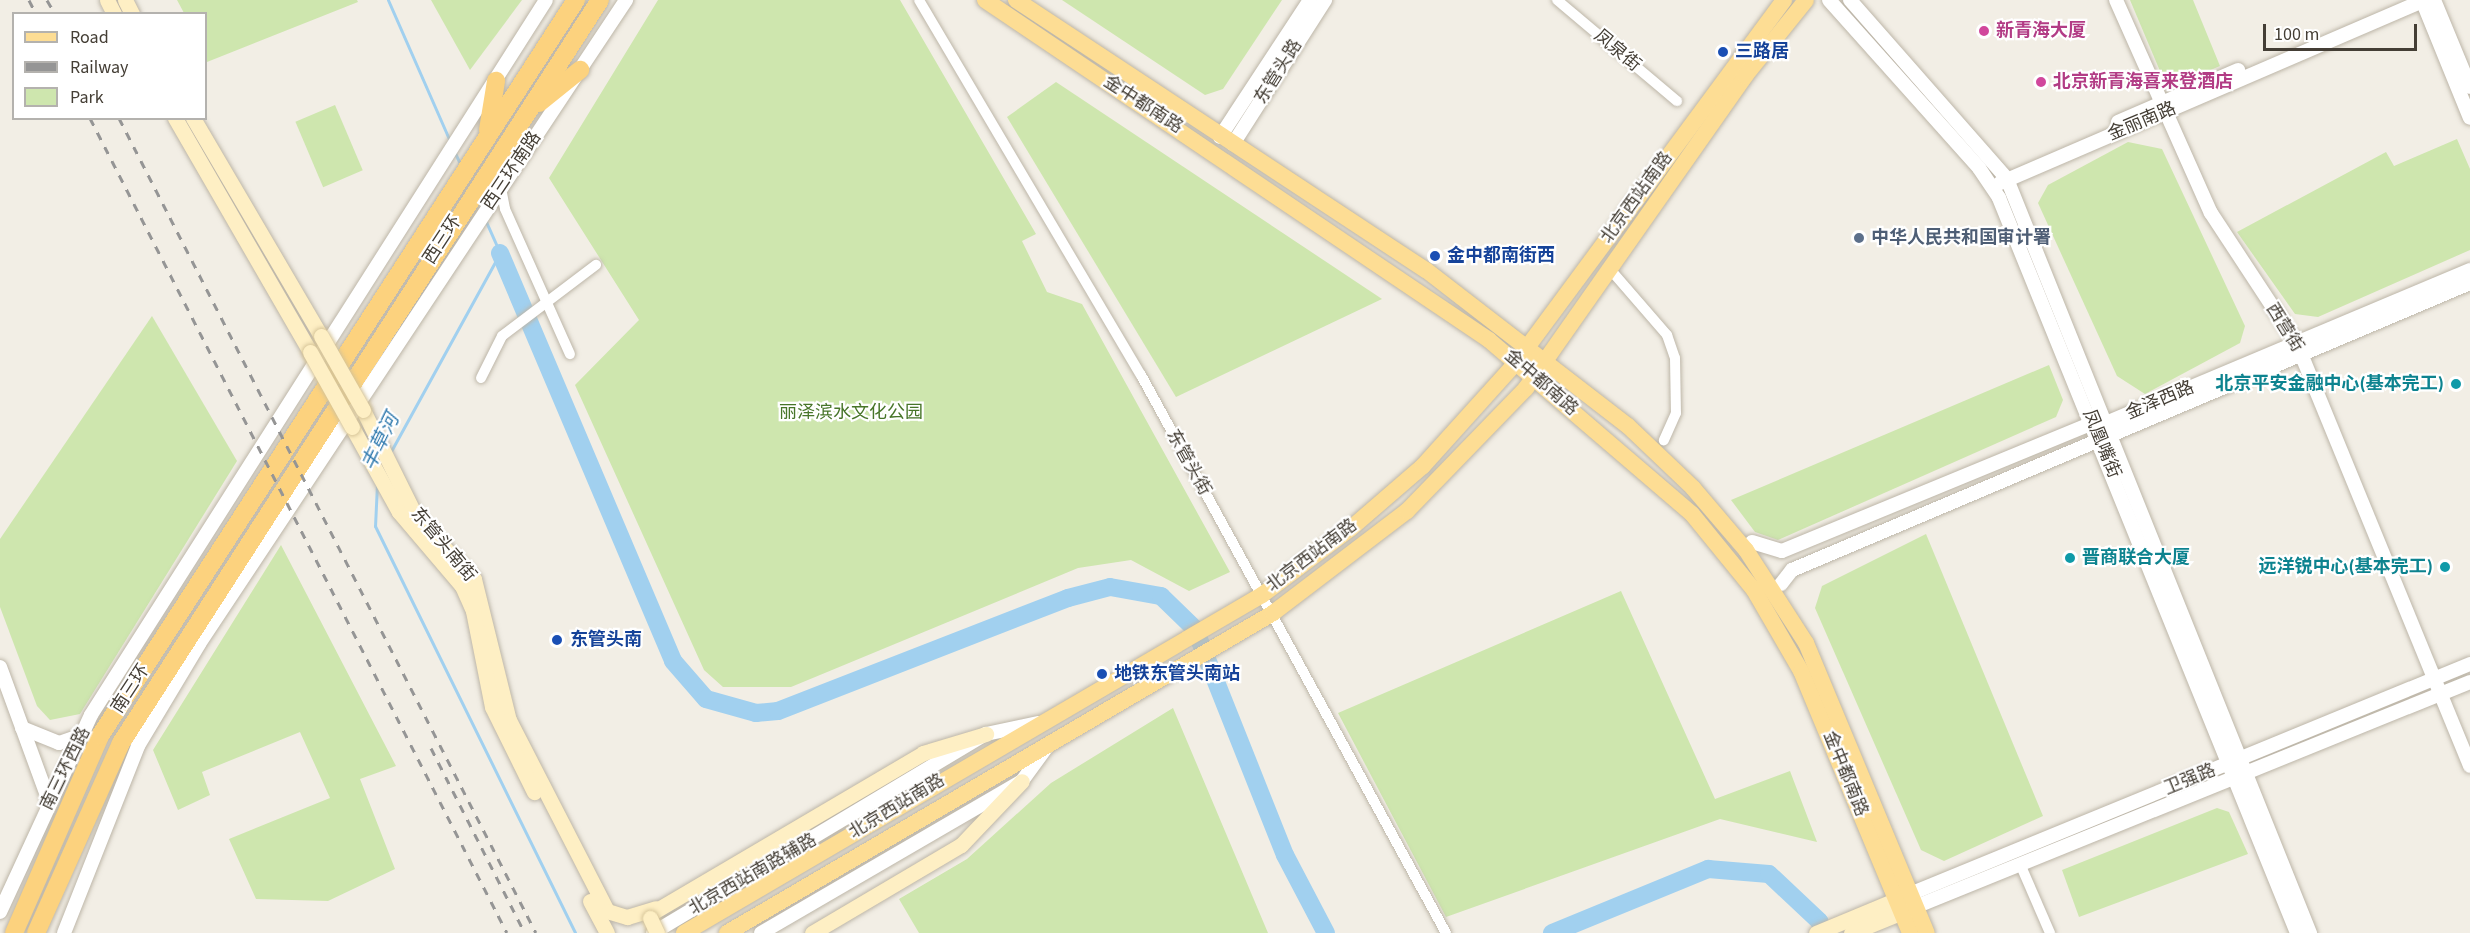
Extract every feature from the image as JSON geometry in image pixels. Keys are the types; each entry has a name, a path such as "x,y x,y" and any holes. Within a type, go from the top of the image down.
{"highway":[{"name":"西三环","path":"277,461 576,0"},
{"name":"西三环","path":"287,480 600,0"},
{"path":"526,113 580,69"},
{"path":"487,137 496,81"},
{"name":"南三环","path":"14,933 100,736 277,461"},
{"name":"南三环","path":"36,933 121,743 287,480"},
{"path":"44,912 44,933"}],"main road":[{"name":"金中都南路","path":"985,0 1516,361 1692,514 1754,590 1816,703 1906,903 1927,933"},
{"name":"金中都南路","path":"1016,0 1408,258 1546,360 1693,488 1773,589 1830,694 1906,903 1910,933"},
{"name":"北京西站南路","path":"684,933 1043,722 1165,654 1262,595 1423,466 1528,346 1785,0"},
{"name":"北京西站南路","path":"727,933 1052,740 1176,671 1273,613 1365,547 1443,480 1535,377 1609,268 1806,0"},
{"name":"东管头南街","path":"176,120 374,467 390,481 417,519 474,579 509,720 607,911 654,923 923,753 986,734"},
{"name":"东管头南街","path":"194,120 363,410 382,450 390,481 413,531 462,586 473,611 492,707 607,933"},
{"path":"812,933 961,845 1022,782"},
{"path":"1816,933 1852,928 1906,903"}],"street":[{"path":"496,81 546,0"},
{"name":"西三环南路","path":"63,933 138,746 318,462 626,0"},
{"name":"东管头街","path":"919,0 1141,375 1446,933"},
{"name":"东管头路","path":"1227,141 1311,0"},
{"name":"东管头路","path":"1227,141 1324,0"},
{"name":"凤泉街","path":"1557,0 1677,101"},
{"name":"凤凰嘴街","path":"1829,0 1990,183 2102,431"},
{"name":"凤凰嘴街","path":"1850,0 2005,176 2102,431 2240,777 2297,933"},
{"name":"西营街","path":"2116,0 2161,109 2224,236 2299,350 2470,766"},
{"name":"金丽南路","path":"2161,109 2403,0"},
{"path":"2423,0 2470,118"},
{"name":"金丽南路","path":"1990,183 2423,0"},
{"path":"2434,0 2470,87"},
{"name":"南三环西路","path":"0,912 49,801 82,735 457,146 496,81"},
{"path":"501,188 505,209 570,354"},
{"path":"481,378 502,336 546,299 596,265"},
{"path":"1609,268 1667,335 1675,358 1676,413 1664,440"},
{"name":"金泽西路","path":"2299,350 2470,270"},
{"name":"金泽西路","path":"1752,542 1782,551 2102,431 2470,283"},
{"name":"金泽西路","path":"1781,584 1792,570 2102,431"},
{"name":"卫强路","path":"1906,903 2234,762 2435,681 2470,664"},
{"path":"0,667 49,801"},
{"name":"卫强路","path":"1906,903 2021,866 2441,696 2470,682"},
{"name":"北京西站南路辅路","path":"654,923 986,734 1043,722"},
{"path":"22,728 59,743 82,735"},
{"path":"761,933 1022,782 1052,740"},
{"name":"凤凰嘴街","path":"2240,777 2310,933"},
{"path":"2021,866 2050,933"}],"green space":[{"path":"177,0 357,0 358,2 207,62 207,12 183,12"},
{"path":"431,0 522,0 470,70"},
{"name":"丽泽滨水文化公园","path":"658,0 900,0 1036,234 1022,241 1047,292 1082,304 1230,572 1189,591 1131,560 1078,568 791,687 723,687 704,670 575,385 639,320 549,178"},
{"path":"1062,0 1282,0 1223,89 1205,95"},
{"path":"2130,0 2193,0 2220,66 2185,81 2160,71"},
{"path":"1056,82 1382,299 1176,397 1007,117"},
{"path":"335,105 363,170 323,187 295,122"},
{"path":"2457,139 2470,169 2470,250 2318,317 2295,314 2237,232 2386,152 2394,166"},
{"path":"2128,142 2162,149 2245,326 2240,343 2145,394 2117,376 2038,203 2048,185"},
{"path":"152,316 237,461 80,714 50,720 37,706 0,607 0,539"},
{"path":"2049,365 2063,400 2056,417 1778,540 1755,532 1731,500"},
{"path":"1926,534 2043,816 1944,861 1921,850 1815,608 1822,586"},
{"path":"281,545 396,766 360,779 395,869 328,901 256,899 229,839 330,798 300,732 202,772 210,795 178,810 153,750"},
{"path":"1621,591 1715,799 1790,771 1817,842 1720,819 1446,917 1338,713"},
{"path":"1173,708 1268,933 919,933 899,899 967,859 1051,783"},
{"path":"2217,808 2229,812 2248,854 2079,917 2062,870"}],"waterway":[{"name":"丰草河","path":"388,0 450,141"},
{"name":"丰草河","path":"455,153 461,166"},
{"name":"丰草河","path":"390,453 500,253 486,221"},
{"path":"500,253 673,661 706,699 756,713 778,711 1068,598 1110,587 1161,596 1195,629 1285,855 1326,933"},
{"name":"丰草河","path":"377,484 375,526 575,933"},
{"path":"1552,933 1708,869 1769,874 1819,921 1824,933"}],"railway":[{"path":"29,0 35,12"},
{"path":"47,0 54,12"},
{"path":"91,120 507,933"},
{"path":"120,120 536,933"},
{"path":"431,748 525,933"}],"place":[{"name":"新青海大厦","path":"1984,31"},
{"name":"三路居","path":"1723,52"},
{"name":"北京新青海喜来登酒店","path":"2041,82"},
{"name":"中华人民共和国审计署","path":"1859,238"},
{"name":"金中都南街西","path":"1435,256"},
{"name":"北京平安金融中心(基本完工)","path":"2456,384"},
{"name":"晋商联合大厦","path":"2070,558"},
{"name":"远洋锐中心(基本完工)","path":"2445,567"},
{"name":"东管头南","path":"557,640"},
{"name":"地铁东管头南站","path":"1102,674"}]}
